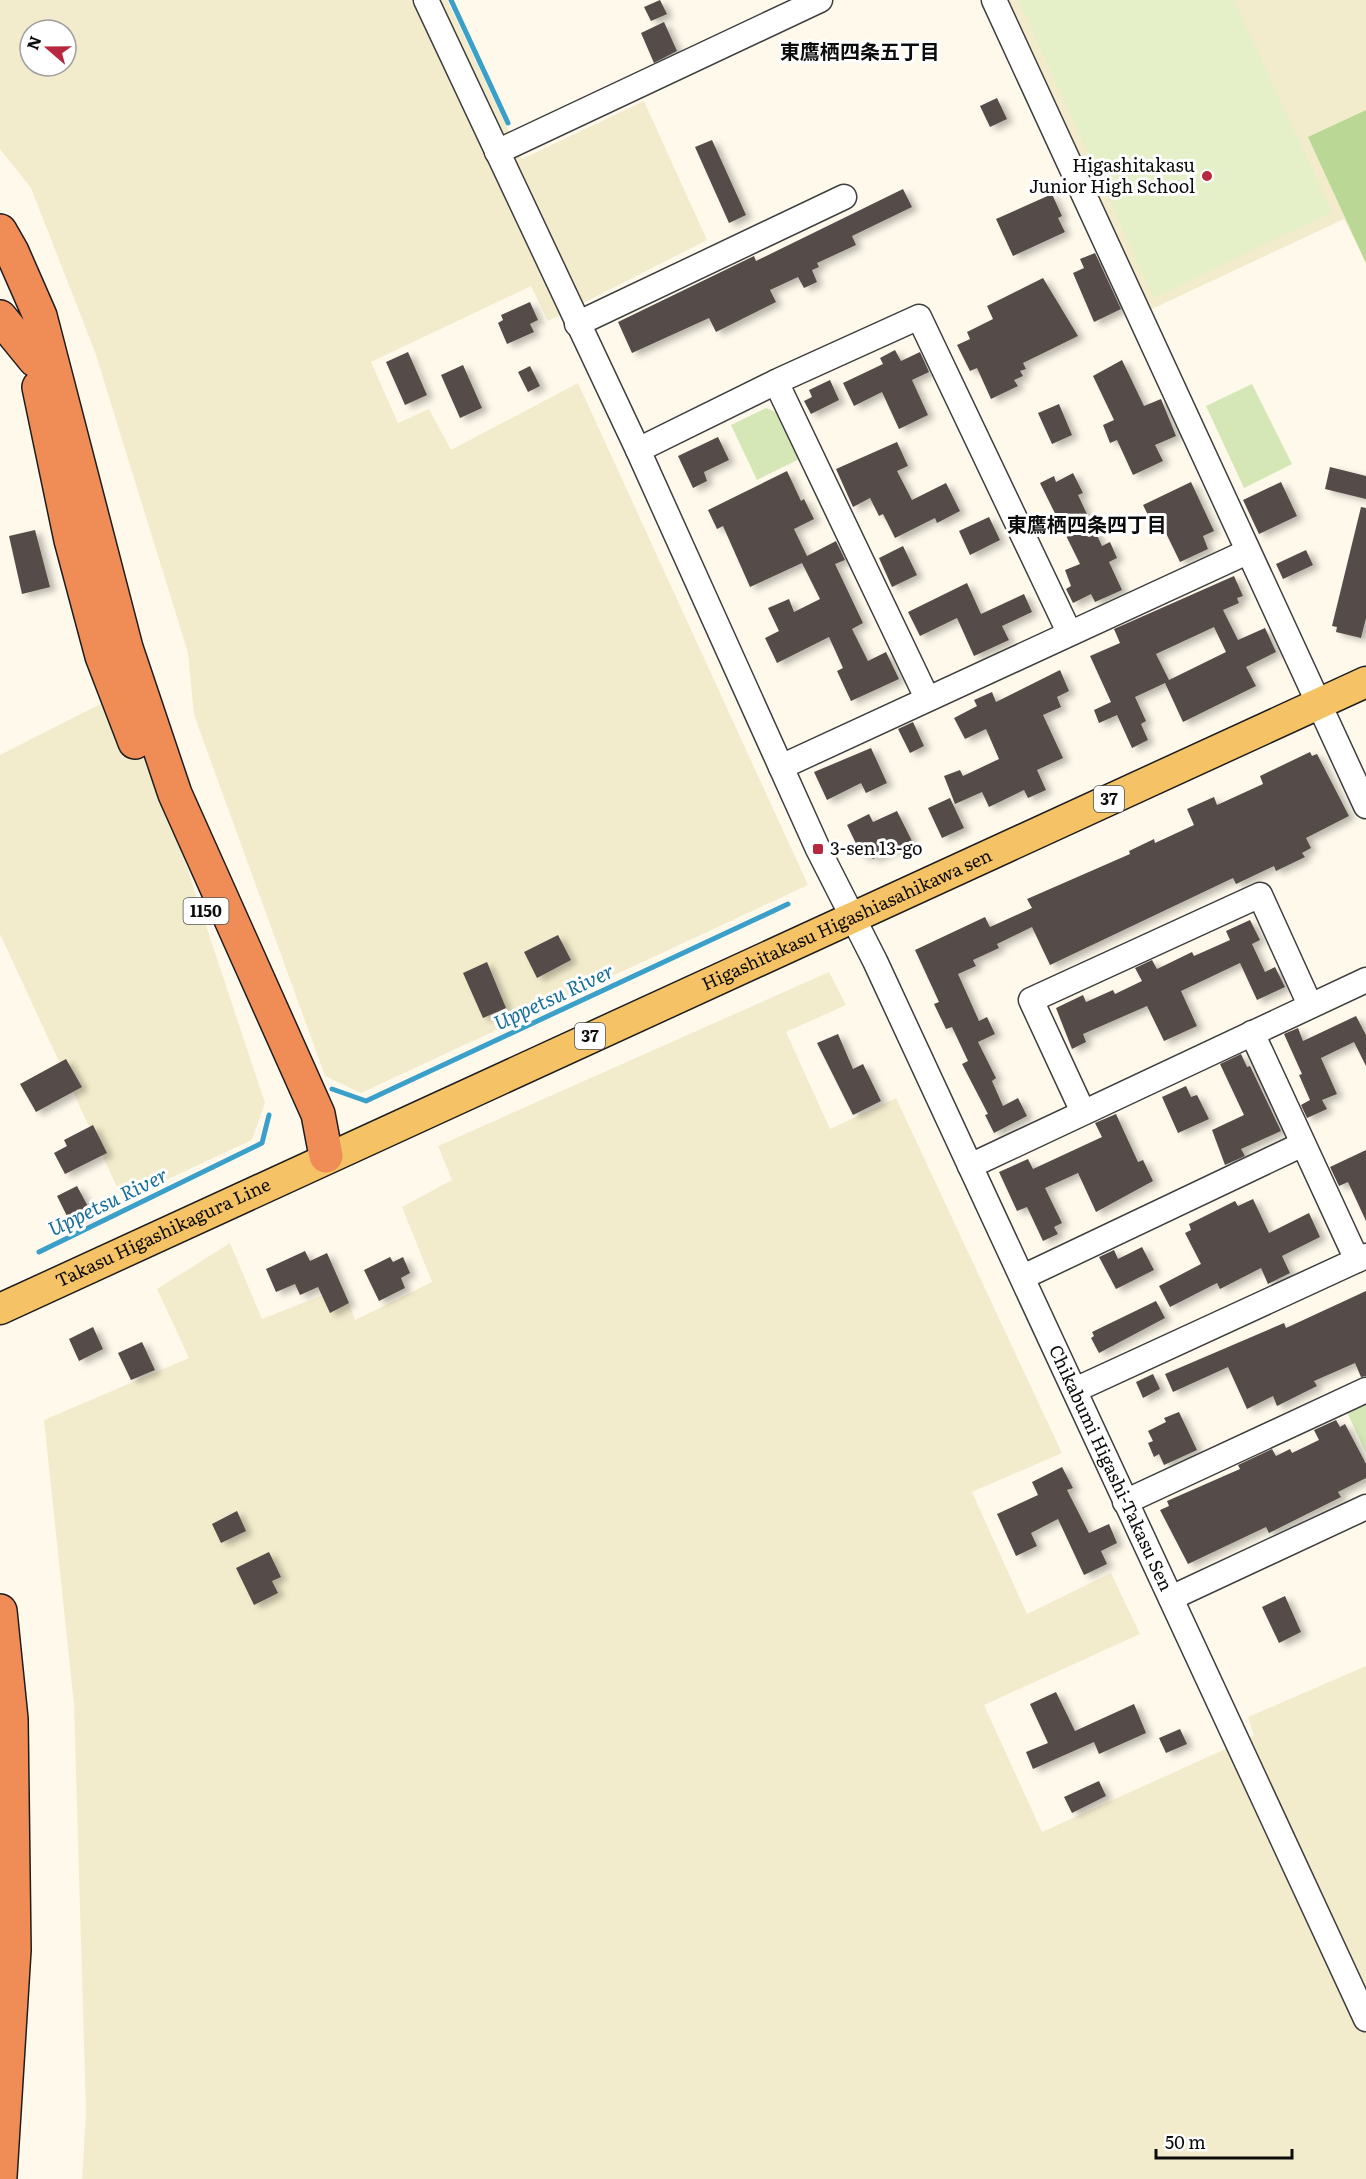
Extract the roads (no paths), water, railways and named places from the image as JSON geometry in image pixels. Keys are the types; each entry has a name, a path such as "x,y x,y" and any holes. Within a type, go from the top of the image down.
{"highway":[{"path":"4,240 40,316 84,535"},
{"path":"0,285 21,317 84,535"},
{"path":"0,317 35,360"},
{"name":"1150","path":"84,535 102,656 158,801 298,1123 326,1156"},
{"path":"0,1611 11,1719 14,1950 0,2175"}],"main road":[{"name":"Higashitakasu Higashiasahikawa sen","path":"326,1156 854,918 1366,682"},
{"name":"Takasu Higashikagura Line","path":"0,1309 326,1156"}],"street":[{"name":"Chikabumi Higashi-Takasu Sen","path":"426,0 638,450 781,767 1023,1276 1125,1502 1366,2019"},
{"path":"497,152 820,0"},
{"path":"994,0 1366,806"},
{"path":"577,324 844,197"},
{"path":"638,450 776,382 920,317 1069,632"},
{"path":"776,382 927,698"},
{"path":"781,767 1069,632 1247,552"},
{"path":"1083,1112 1031,1000 1260,895 1310,1005"},
{"path":"970,1166 1366,980"},
{"path":"1075,1390 1362,1258 1303,1144 1252,1033"},
{"path":"1023,1276 1303,1144"},
{"path":"1125,1502 1366,1390"},
{"path":"1171,1598 1366,1507"}],"waterway":[{"name":"Uppetsu River","path":"451,0 508,123"},
{"name":"Uppetsu River","path":"332,1089 366,1101 788,904"},
{"name":"Uppetsu River","path":"39,1252 262,1143 269,1115"}],"place":[{"name":"Higashitakasu Junior High School","path":"1207,176"},
{"name":"3-sen 13-go","path":"818,849"}],"district":[{"name":"東鷹栖四条五丁目","path":"860,52"},
{"name":"東鷹栖四条四丁目","path":"1087,525"}]}
